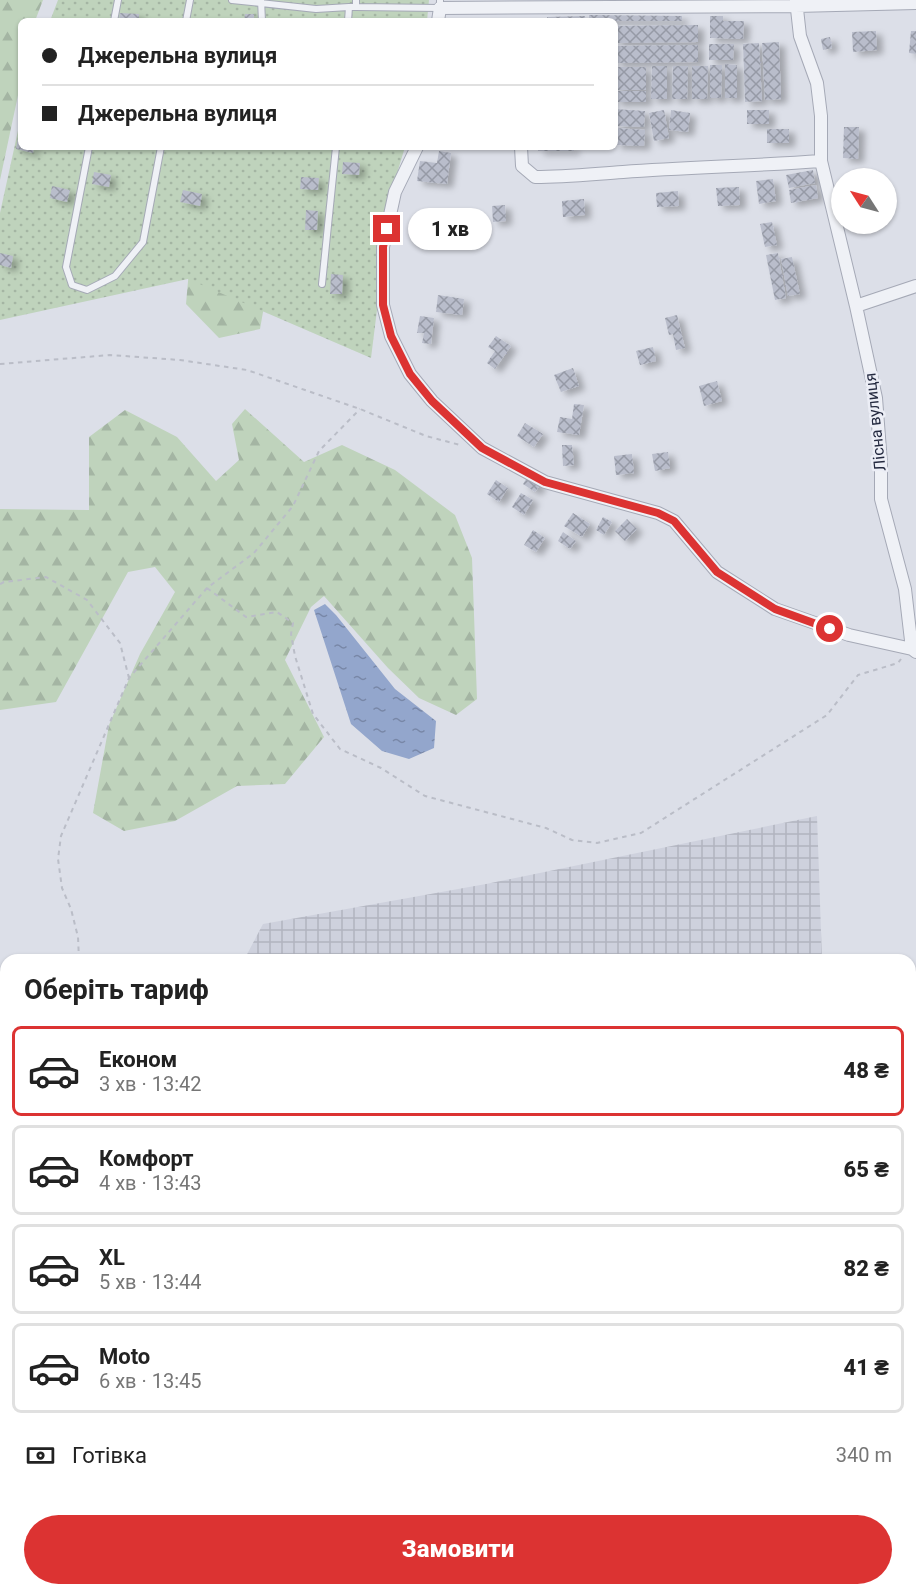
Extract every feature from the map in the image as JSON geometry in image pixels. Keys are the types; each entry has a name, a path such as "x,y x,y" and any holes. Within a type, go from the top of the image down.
{"street":[{"name":"Лісна вулиця","path":"796,3 800,36 817,83 821,116 821,160 876,398 881,463 880,500 905,589 914,651"},
{"path":"439,10 916,3"},
{"path":"415,150 394,192 383,247 383,305 391,336 410,374 432,401 482,448 545,482 658,513 674,521 717,572 775,609 849,636 914,651"},
{"path":"521,150 522,166 535,177 571,177 821,160"},
{"path":"856,306 916,286"}],"lane":[{"path":"115,18 118,0"},
{"path":"187,18 190,0"},
{"path":"232,0 316,9 354,5 439,10"},
{"path":"261,2 262,18"},
{"path":"88,150 66,267 72,285 87,290 115,276 143,242 160,150"},
{"path":"322,284 336,150"}],"path":[{"path":"0,364 110,355 180,360 247,370 360,409 426,436 464,446 482,448"},
{"path":"79,954 78,937 71,909 62,888 58,859 61,836 129,678 207,588 254,553 292,506 319,451 360,409"},
{"path":"0,584 46,577 87,600 120,643 129,678"},
{"path":"207,588 246,617 277,612 293,623 291,634 295,656 313,714 339,749 381,768 425,796 546,828 572,840 597,843 641,833 828,715 858,675 898,663 914,651"}],"shaded area":[{"path":"817,816 822,954 247,954 263,924 486,884"}],"green space":[{"path":"0,0 43,0 36,18 18,18 18,95 0,180"},
{"path":"58,0 429,0 427,18 51,18"},
{"path":"18,131 18,150 404,150 392,190 371,358 188,279 0,320 0,213"},
{"path":"190,259 269,278 260,329 219,338 186,304"},
{"path":"245,409 304,462 342,445 395,470 455,515 472,558 477,699 456,715 419,698 388,668 324,596 311,607 285,660 324,737 285,784 237,786 175,821 124,831 93,813 109,725 140,654 175,592 155,567 128,572 56,702 0,710 0,509 89,510 89,437 125,410 177,437 216,481 239,460 232,424"}],"water":[{"path":"325,604 395,689 436,721 434,748 409,759 382,751 351,724 314,610"}],"building":[{"path":"120,13 139,14 139,18 119,18"},
{"path":"245,14 254,14 254,18 244,18"},
{"path":"589,15 682,16 682,21 618,21 618,18 589,18"},
{"path":"585,16 585,18 547,18"},
{"path":"710,16 723,16 723,21 744,21 743,39 710,38"},
{"path":"698,25 698,42 618,43 618,26"},
{"path":"876,31 877,50 853,52 852,32"},
{"path":"911,31 916,31 916,54 909,53"},
{"path":"830,37 832,48 823,50 821,39"},
{"path":"779,42 781,99 765,100 762,43"},
{"path":"759,43 762,101 745,102 743,44"},
{"path":"709,44 734,44 733,60 709,60"},
{"path":"698,45 698,62 618,63 618,46"},
{"path":"725,64 737,65 737,98 725,98"},
{"path":"710,65 722,65 721,98 710,98"},
{"path":"652,66 667,66 667,99 651,99"},
{"path":"673,66 688,66 687,99 672,99"},
{"path":"692,66 708,66 707,99 692,99"},
{"path":"618,67 646,67 646,90 618,90"},
{"path":"618,91 646,91 646,102 618,102"},
{"path":"618,109 645,111 644,127 618,126"},
{"path":"664,110 669,138 654,141 649,113"},
{"path":"671,110 690,113 688,132 669,130"},
{"path":"747,110 769,110 769,124 747,124"},
{"path":"844,127 859,127 858,159 843,158"},
{"path":"618,128 645,130 644,146 618,145"},
{"path":"767,129 789,129 789,143 767,143"},
{"path":"538,150 574,150 574,151"},
{"path":"439,151 451,153 447,184 417,181 420,161 437,163"},
{"path":"343,162 360,163 359,175 342,174"},
{"path":"813,170 815,183 789,188 786,175"},
{"path":"94,172 111,175 109,187 92,184"},
{"path":"301,177 319,178 318,190 300,189"},
{"path":"773,179 776,201 759,204 756,181"},
{"path":"816,185 818,198 791,203 789,190"},
{"path":"52,186 70,190 67,202 50,198"},
{"path":"739,187 740,205 718,206 716,188"},
{"path":"183,190 202,194 200,206 180,202"},
{"path":"678,191 679,206 657,207 656,193"},
{"path":"584,199 585,215 563,217 562,201"},
{"path":"505,205 506,221 493,222 492,206"},
{"path":"306,210 318,211 317,230 305,230"},
{"path":"427,214 443,215 441,239 425,238"},
{"path":"772,222 777,245 765,247 760,224"},
{"path":"0,253 13,256 11,268 0,265"},
{"path":"778,253 786,298 775,300 766,255"},
{"path":"792,257 800,294 788,296 781,259"},
{"path":"331,274 343,275 342,294 330,294"},
{"path":"438,295 464,299 462,315 436,312"},
{"path":"677,315 685,348 676,350 673,334 669,335 665,318"},
{"path":"420,316 434,318 431,344 422,343 424,333 417,333"},
{"path":"496,336 511,346 495,369 487,363 495,351 488,347"},
{"path":"653,347 656,361 640,365 636,351"},
{"path":"573,368 579,386 561,392 554,375"},
{"path":"717,381 722,401 704,406 699,386"},
{"path":"574,404 584,405 579,435 557,432 560,417 572,419"},
{"path":"525,423 543,434 534,447 517,436"},
{"path":"562,445 572,445 574,465 563,466"},
{"path":"668,452 670,468 655,471 652,454"},
{"path":"632,454 634,473 616,475 614,456"},
{"path":"528,476 541,484 535,492 523,484"},
{"path":"496,480 508,488 499,502 487,494"},
{"path":"521,493 533,500 524,515 512,507"},
{"path":"573,513 590,524 582,537 564,526"},
{"path":"603,517 612,522 604,535 596,530"},
{"path":"627,519 637,529 625,541 615,531"},
{"path":"533,530 545,538 536,552 524,545"},
{"path":"563,532 576,541 570,549 558,541"}],"route":[{"path":"387,229 383,247 383,305 391,336 410,374 432,401 482,448 545,482 658,513 674,521 717,572 775,609 830,629"}]}
